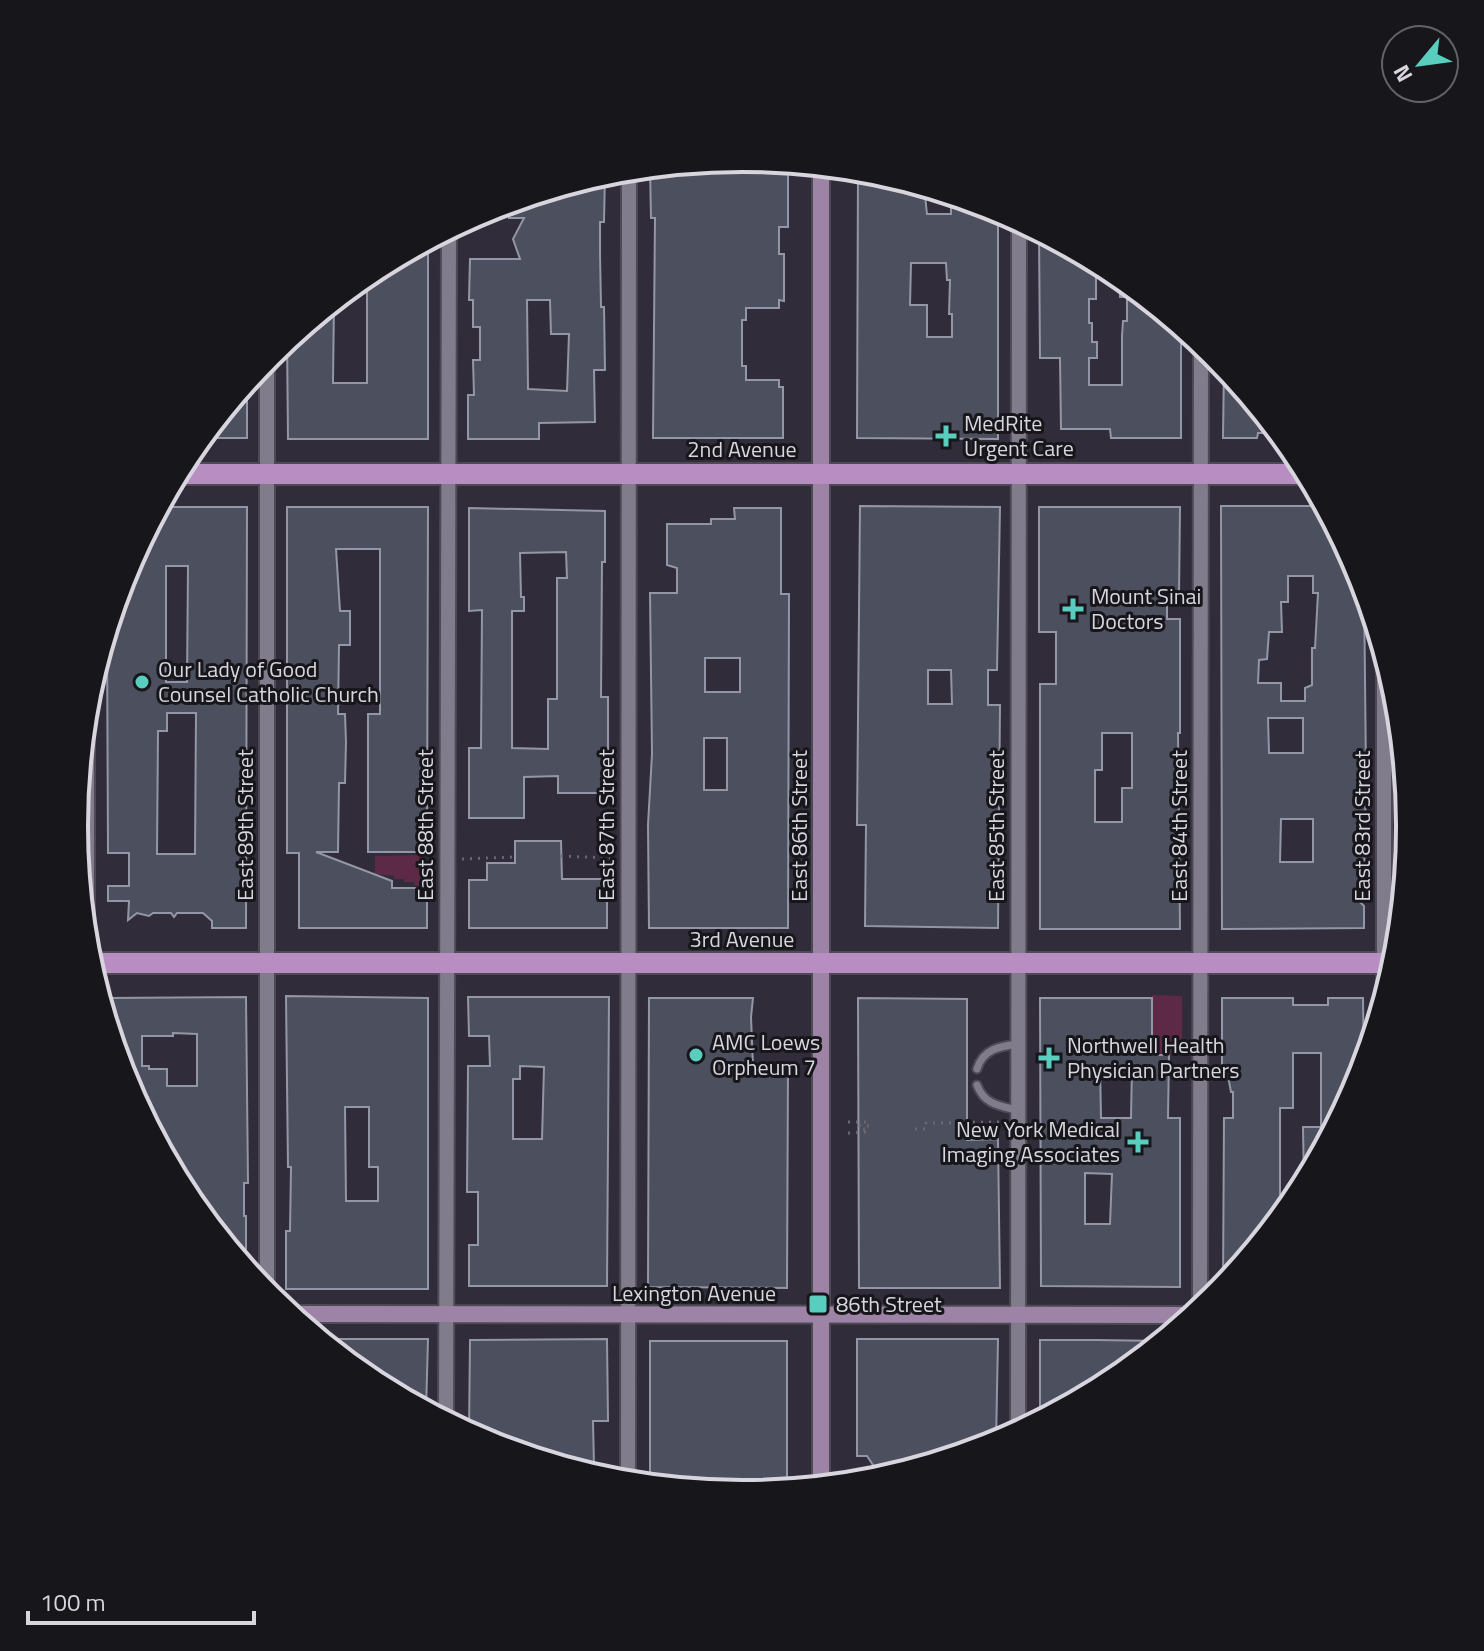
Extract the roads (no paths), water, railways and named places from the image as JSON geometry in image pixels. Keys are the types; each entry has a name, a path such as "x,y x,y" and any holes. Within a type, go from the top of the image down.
{"main road":[{"name":"East 86th Street","path":"821,176 821,1475"},
{"name":"2nd Avenue","path":"191,474 1293,474"},
{"name":"3rd Avenue","path":"103,963 1381,963"},
{"name":"Lexington Avenue","path":"308,1314 1175,1315"}],"street":[{"name":"East 87th Street","path":"628,1469 629,182"},
{"name":"East 85th Street","path":"1018,1418 1019,233"},
{"name":"East 88th Street","path":"446,1408 449,241"},
{"name":"East 84th Street","path":"1200,1292 1201,360"},
{"name":"East 89th Street","path":"267,376 267,1275"},
{"name":"East 83rd Street","path":"1385,710 1388,921"}],"lane":[{"path":"977,1069 987,1053 1019,1044"},
{"path":"977,1085 986,1100 1019,1110"}],"place":[{"name":"MedRite Urgent Care","path":"946,436"},
{"name":"Mount Sinai Doctors","path":"1073,609"},
{"name":"Our Lady of Good Counsel Catholic Church","path":"142,682"},
{"name":"AMC Loews Orpheum 7","path":"696,1055"},
{"name":"Northwell Health Physician Partners","path":"1049,1058"},
{"name":"New York Medical Imaging Associates","path":"1138,1142"},
{"name":"86th Street","path":"818,1304"}]}
